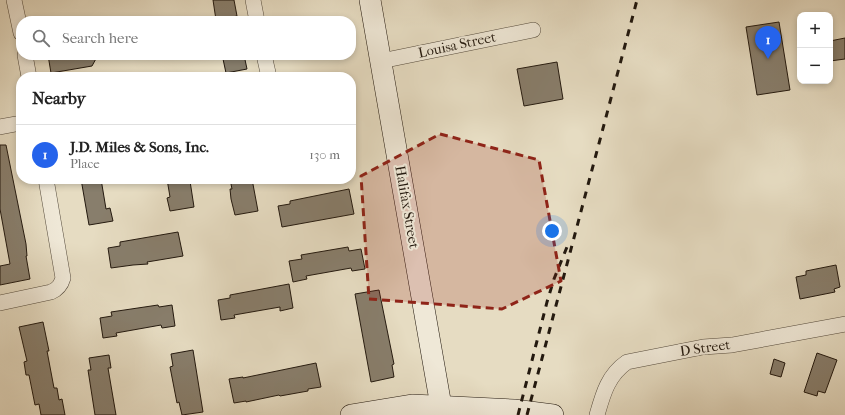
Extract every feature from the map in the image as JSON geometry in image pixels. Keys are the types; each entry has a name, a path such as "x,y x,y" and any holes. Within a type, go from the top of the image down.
{"street":[{"path":"14,0 17,16"},
{"path":"253,0 256,16"},
{"name":"Halifax Street","path":"370,0 442,410"},
{"name":"Louisa Street","path":"381,61 533,30"},
{"path":"26,60 28,72"},
{"path":"265,60 268,72"},
{"path":"0,127 16,124"},
{"path":"0,302 51,292 56,290 61,285 63,278 47,184"},
{"name":"D Street","path":"597,415 609,380 617,370 627,362 703,347 732,345 845,324"},
{"path":"350,415 412,405 442,410 514,410 553,415"}],"highlighted area":[{"path":"440,134 539,160 561,281 502,309 369,299 361,176"}],"building":[{"path":"213,0 234,0 237,16 215,16"},
{"path":"779,22 790,90 757,95 746,27"},
{"path":"845,38 845,59 833,61 833,40"},
{"path":"49,60 95,60 92,66 51,72"},
{"path":"223,60 245,60 247,69 226,72"},
{"path":"557,62 563,99 524,106 517,69"},
{"path":"0,145 6,145 26,244 26,256 30,279 0,285 0,266 10,264 0,209"},
{"path":"82,184 102,184 106,209 110,208 113,221 89,225"},
{"path":"168,184 190,184 194,207 170,211 167,198 170,197"},
{"path":"231,184 253,184 258,211 235,215 231,199 230,189 232,189"},
{"path":"349,189 354,214 282,227 278,206 290,204 290,201"},
{"path":"178,232 183,256 147,262 148,264 111,268 108,248 120,246 120,242"},
{"path":"348,247 349,251 361,249 365,269 352,271 351,268 306,276 307,279 293,282 289,261 302,259 301,255"},
{"path":"836,265 840,287 834,289 835,292 800,299 796,277 806,275 806,271"},
{"path":"289,284 293,308 280,311 280,307 234,315 235,318 221,320 218,300 230,298 230,295"},
{"path":"379,290 394,364 392,365 394,377 371,382 355,294"},
{"path":"158,305 159,307 172,305 175,326 162,328 161,325 116,333 117,336 103,338 100,318 112,316 111,312"},
{"path":"43,322 54,388 57,388 59,400 62,399 65,415 41,415 39,404 35,405 29,375 26,375 24,362 27,361 19,327"},
{"path":"193,350 203,412 182,415 179,402 177,403 170,367 173,366 171,354"},
{"path":"817,353 837,360 825,393 818,391 817,396 804,392"},
{"path":"109,355 111,368 108,368 116,415 95,415 88,370 91,370 89,358"},
{"path":"774,359 785,363 781,377 770,374"},
{"path":"316,363 321,387 308,389 308,391 234,403 229,379 243,378"}],"railway":[{"path":"527,415 637,0"},
{"path":"518,415 547,302 554,279 569,242"}],"place":[{"name":"J.D. Miles & Sons, Inc.","path":"768,59"}]}
